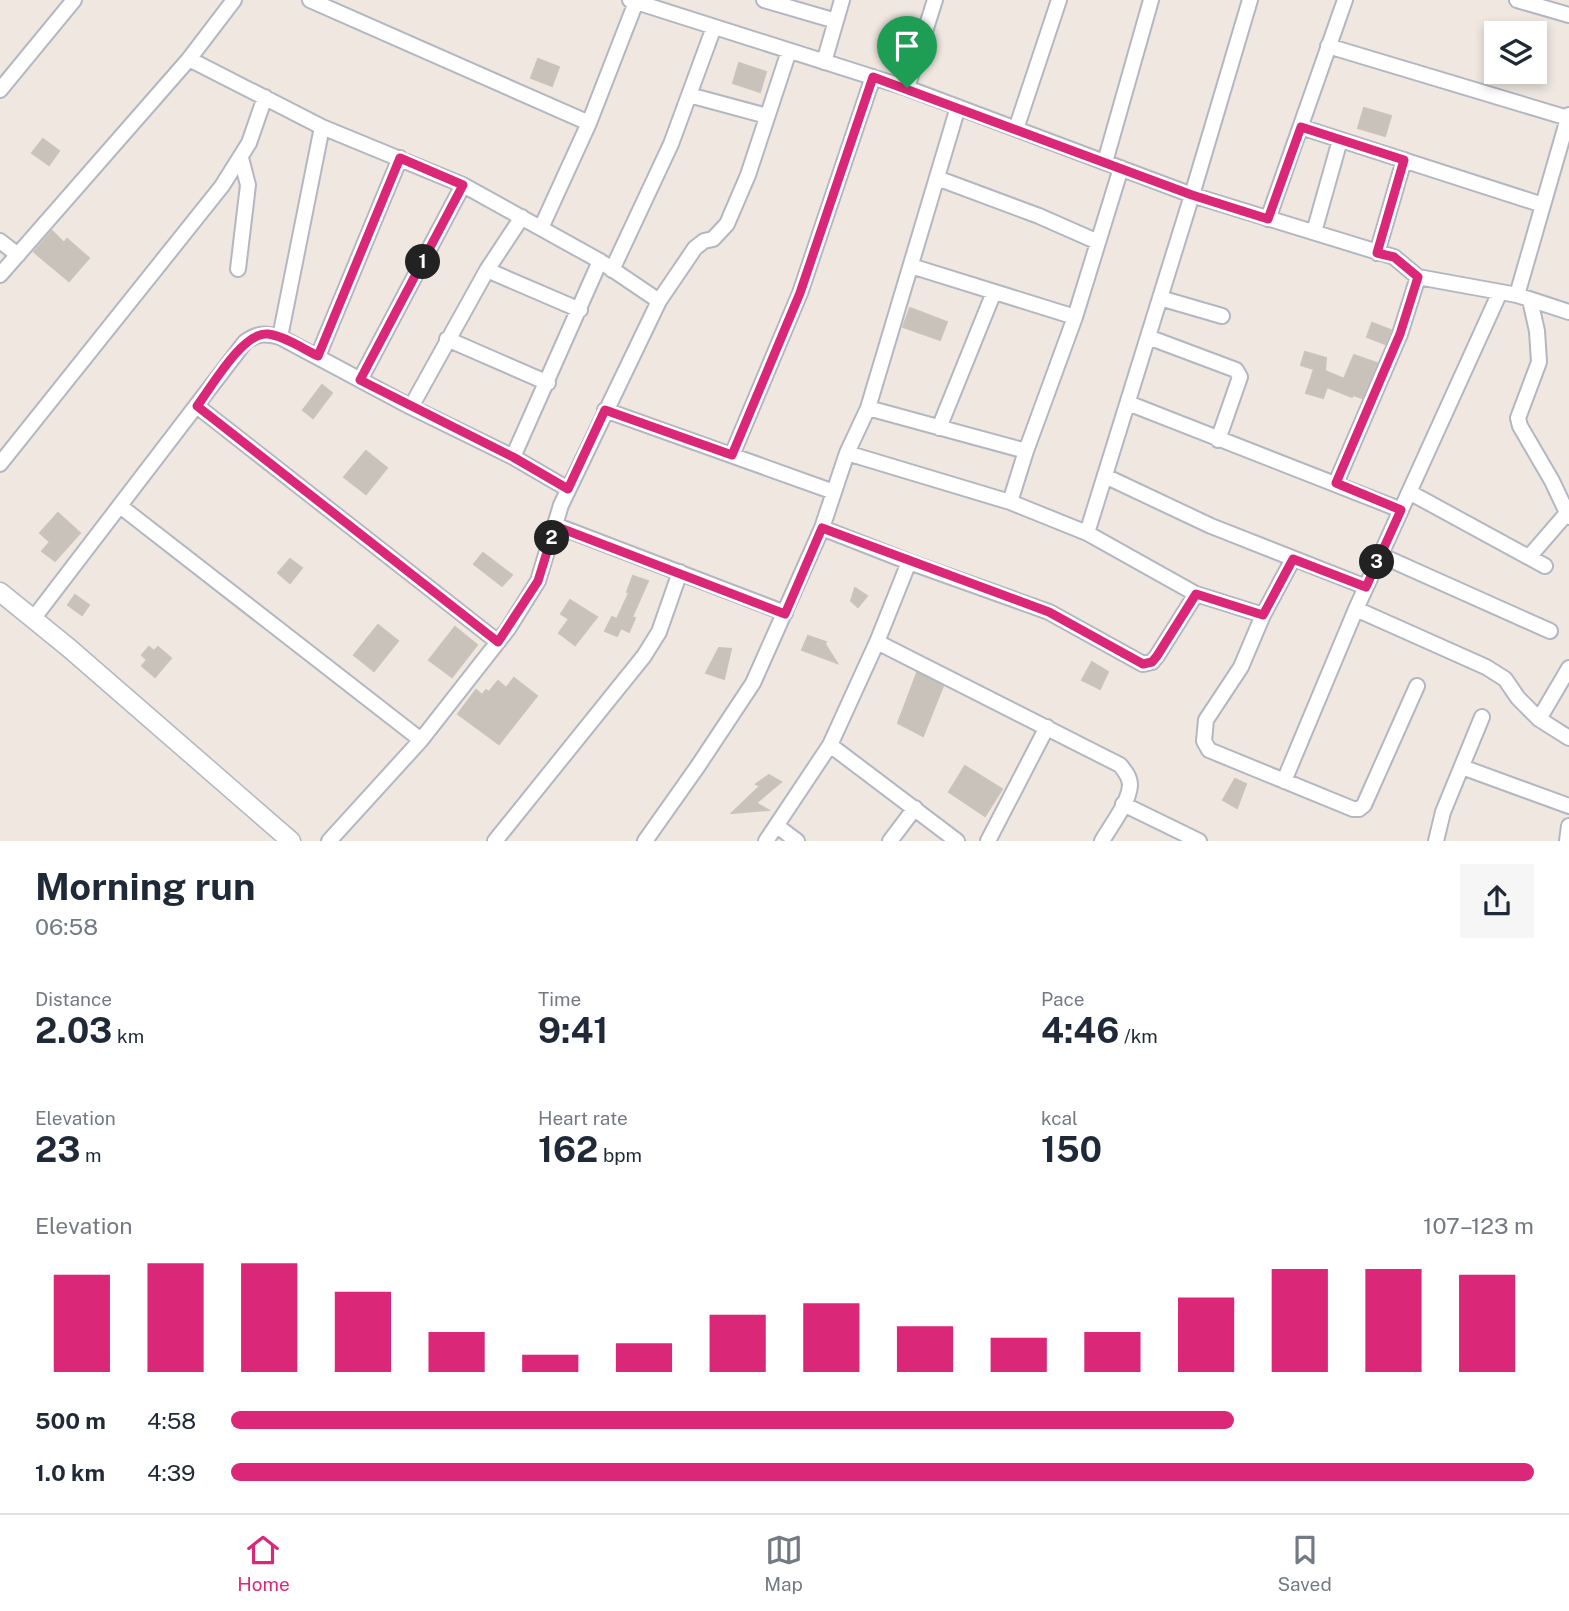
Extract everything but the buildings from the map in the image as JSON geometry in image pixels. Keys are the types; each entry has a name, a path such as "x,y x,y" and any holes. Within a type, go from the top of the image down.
{"street":[{"path":"1,87 74,0"},
{"path":"0,275 189,59 234,0"},
{"path":"310,0 589,122"},
{"path":"764,0 836,21"},
{"path":"824,62 842,0"},
{"path":"907,88 935,0"},
{"path":"1016,129 1059,0"},
{"path":"1105,162 1151,0"},
{"path":"1087,533 1250,0"},
{"path":"1268,219 1345,0"},
{"path":"1517,0 1569,15"},
{"path":"541,228 589,122 633,1 672,7 714,27 907,88 1192,195 1394,257 1418,277 1500,292 1569,312"},
{"path":"513,457 580,310 671,144 714,27"},
{"path":"1328,46 1569,116 1543,205 1524,298 1537,331 1539,362 1518,418 1568,515 1529,557"},
{"path":"330,841 421,740 498,642 538,581 568,489 659,301 695,248 704,241 713,239 727,224 748,175 789,51"},
{"path":"189,59 322,127 463,185 606,265 659,301"},
{"path":"732,455 800,293 873,77"},
{"path":"689,94 767,116"},
{"path":"0,464 192,225 241,158 265,97"},
{"path":"645,841 753,682 822,528 847,453 868,408 958,107"},
{"path":"280,337 322,127"},
{"path":"1301,127 1543,205"},
{"path":"1314,232 1340,140"},
{"path":"238,269 248,185 241,158"},
{"path":"318,356 400,158"},
{"path":"1377,253 1404,160"},
{"path":"1010,502 1075,317 1121,168"},
{"path":"937,178 1040,216 1098,242"},
{"path":"360,380 463,185"},
{"path":"411,407 486,270 522,217"},
{"path":"0,241 18,255"},
{"path":"911,266 1075,317"},
{"path":"486,270 580,310"},
{"path":"1336,483 1400,334 1418,277"},
{"path":"939,428 994,292"},
{"path":"1284,781 1356,608 1500,292"},
{"path":"1160,298 1222,316"},
{"path":"33,619 245,342 257,334 280,337 411,407 513,457 568,489"},
{"path":"1148,337 1236,370 1240,377 1218,440"},
{"path":"447,339 548,383"},
{"path":"1128,403 1401,510"},
{"path":"197,406 498,642"},
{"path":"868,408 1026,451"},
{"path":"605,410 834,492"},
{"path":"847,453 1010,502 1087,533 1196,594 1263,615"},
{"path":"1105,476 1211,526 1366,587"},
{"path":"1409,492 1545,566"},
{"path":"120,506 421,740"},
{"path":"555,526 785,614"},
{"path":"822,528 1049,612 1143,664 1152,662 1157,656 1196,594"},
{"path":"1380,555 1550,631"},
{"path":"1293,559 1263,615 1241,667 1206,720 1205,746 1213,753 1353,809 1359,809 1364,805 1417,686"},
{"path":"765,841 830,745 877,642 909,562"},
{"path":"495,841 644,656 659,632 680,572"},
{"path":"1,596 33,619 291,841"},
{"path":"1356,608 1486,667 1505,679 1518,698 1539,719 1569,738"},
{"path":"877,642 1120,765 1128,775 1130,785 1123,804 1102,841"},
{"path":"1539,719 1569,668"},
{"path":"1436,841 1443,812 1482,717"},
{"path":"988,841 1047,727"},
{"path":"830,745 957,841"},
{"path":"1462,767 1569,806"},
{"path":"1123,804 1199,841"},
{"path":"890,841 915,808"},
{"path":"777,826 797,841"}],"route":[{"path":"873,77 907,88 1192,195 1268,219 1301,127 1404,160 1377,253 1394,257 1418,277 1400,334 1336,483 1401,510 1366,587 1293,559 1263,615 1196,594 1157,656 1152,662 1143,664 1049,612 822,528 785,614 555,526 538,581 498,642 197,406 245,342 257,334 280,337 318,356 400,158 463,185 360,380 513,457 568,489 605,410 732,455 800,293 873,77"}]}
